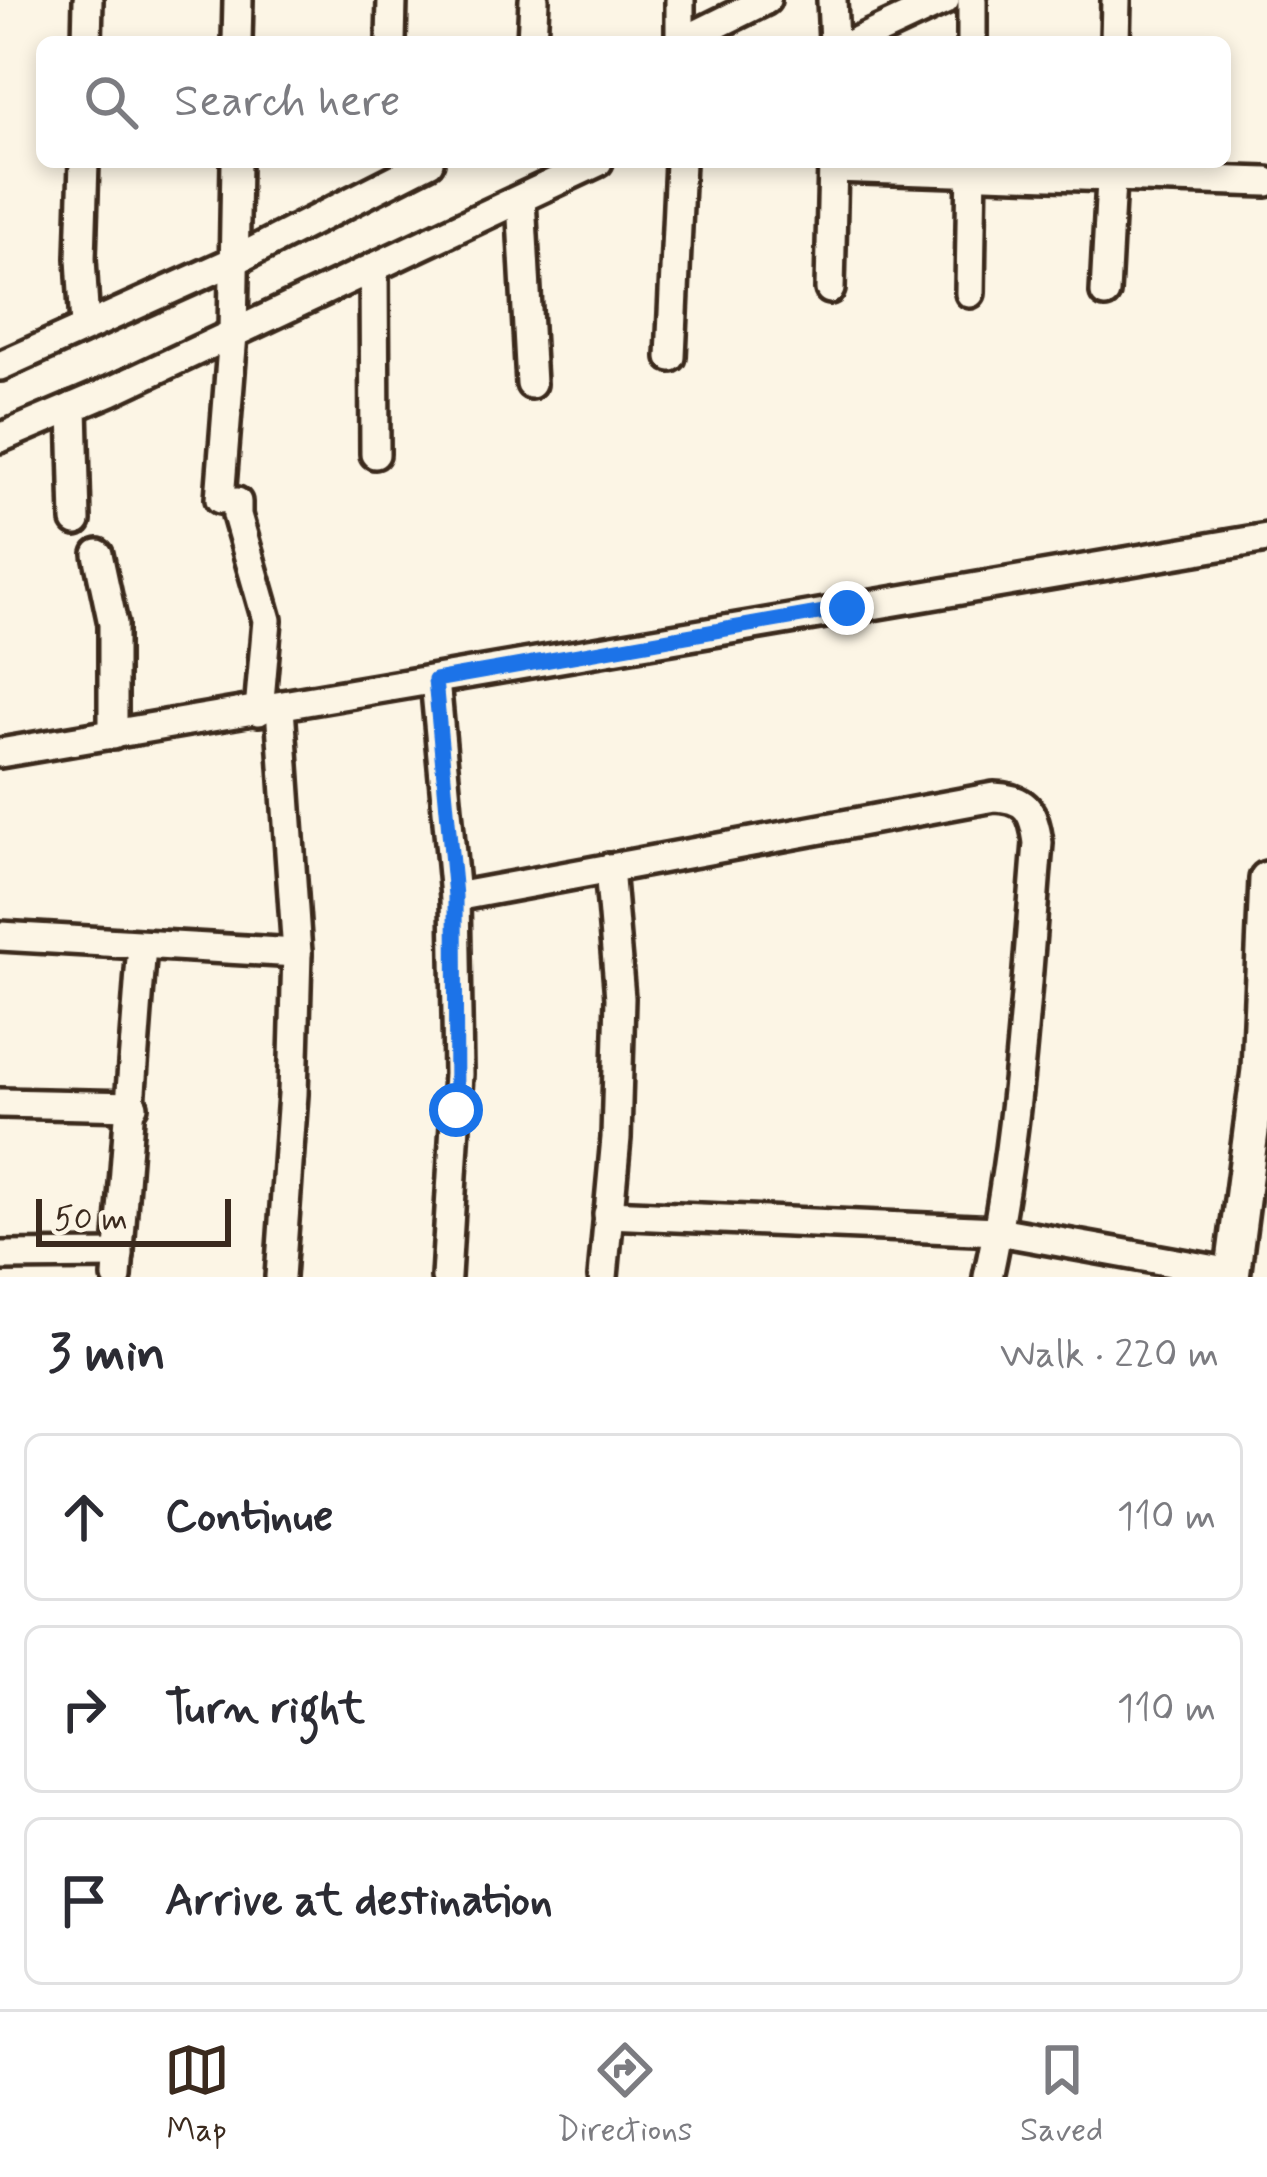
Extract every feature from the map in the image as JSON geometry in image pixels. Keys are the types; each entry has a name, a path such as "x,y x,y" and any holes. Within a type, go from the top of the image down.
{"street":[{"path":"87,36 88,0"},
{"path":"238,0 238,36"},
{"path":"391,36 392,0"},
{"path":"532,36 534,0"},
{"path":"680,0 681,36"},
{"path":"693,36 766,0"},
{"path":"832,0 834,36"},
{"path":"868,36 945,0"},
{"path":"972,0 972,36"},
{"path":"1115,36 1116,0"},
{"path":"84,168 81,258 86,327"},
{"path":"236,168 229,501 267,620 270,710 297,953 280,1277"},
{"path":"0,438 586,168"},
{"path":"671,357 680,168"},
{"path":"830,289 833,168"},
{"path":"970,293 972,168 1112,170 1267,182"},
{"path":"1105,293 1112,170"},
{"path":"0,366 236,260 385,172"},
{"path":"521,199 531,384"},
{"path":"374,267 375,454"},
{"path":"73,407 76,521"},
{"path":"0,753 1267,538"},
{"path":"98,554 113,624 113,735"},
{"path":"435,680 455,896 458,1074 446,1277"},
{"path":"455,896 994,797 1011,797 1025,804 1035,816 1038,843 1018,1077 988,1277"},
{"path":"603,1277 616,1138 620,998 609,868"},
{"path":"608,1214 998,1231 1232,1275 1258,1144 1267,879"},
{"path":"0,936 297,953"},
{"path":"0,1256 118,1266 142,945"},
{"path":"0,1103 133,1106"}],"route":[{"path":"456,1110 455,896 435,680 847,608"}]}
